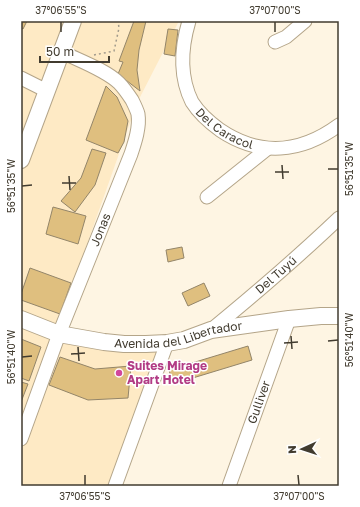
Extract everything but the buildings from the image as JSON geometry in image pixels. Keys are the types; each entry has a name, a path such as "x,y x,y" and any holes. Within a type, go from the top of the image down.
{"main road":[{"path":"21,160 73,21"},
{"name":"Avenida del Libertador","path":"21,319 59,334 104,342 146,344 167,343 184,340 211,330 289,319 339,316"}],"street":[{"name":"Del Caracol","path":"189,21 183,46 182,60 187,89 192,102 199,112 208,121 225,133 247,144 267,148 280,148 313,141 329,132 339,124"},
{"path":"275,42 286,37 305,21"},
{"name":"Jonas","path":"21,439 59,334 129,160 136,139 138,127 138,114 134,104 127,92 118,82 108,75 62,52"},
{"path":"21,78 47,91"},
{"path":"207,197 267,148"},
{"name":"Del Tuyú","path":"211,330 262,288 339,218"},
{"name":"Gulliver","path":"229,486 289,319"},
{"path":"116,486 167,343"}],"path":[{"path":"76,59 114,51 119,28 118,21"}],"shaded area":[{"path":"21,21 179,21 137,103 58,326 167,343 116,486 21,486"}],"place":[{"name":"Suites Mirage Apart Hotel","path":"119,373"}]}
